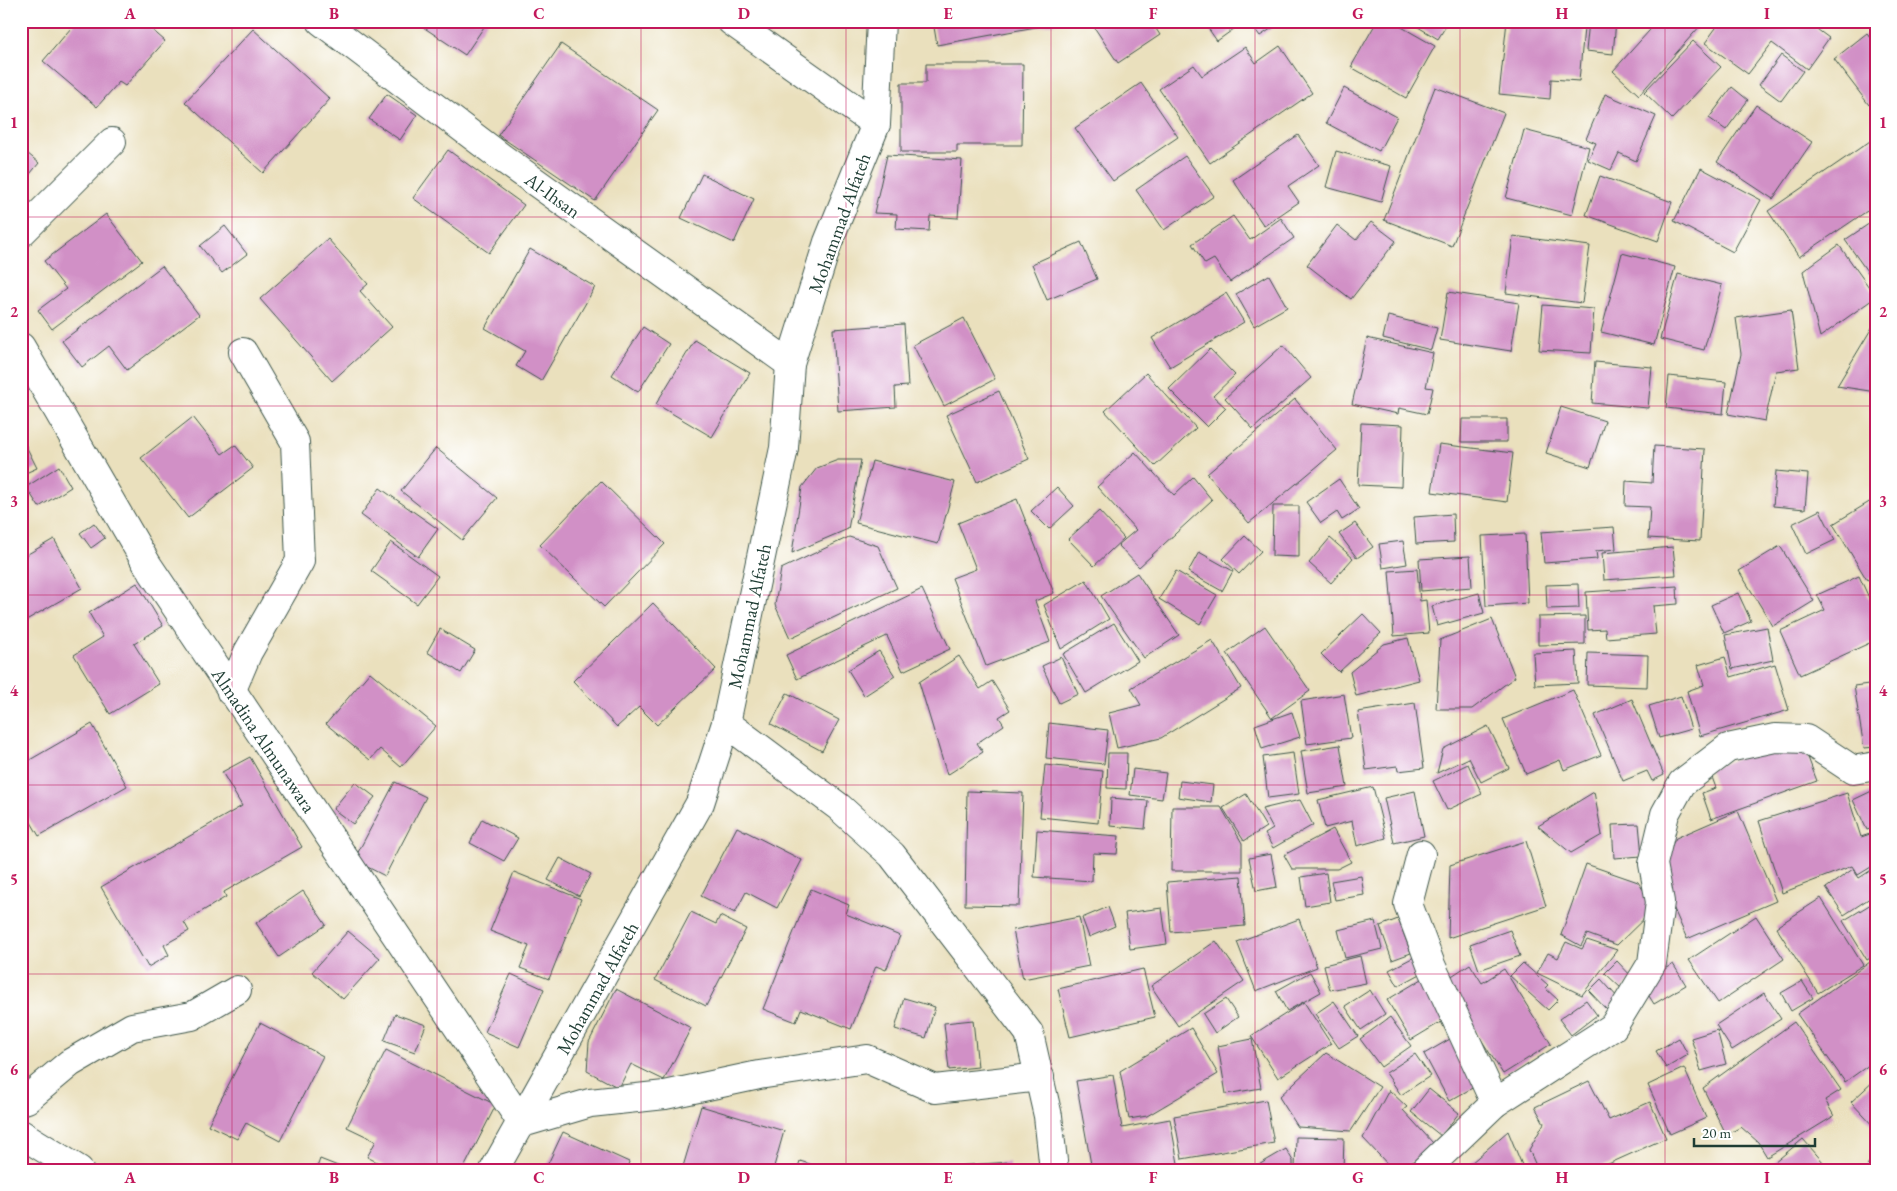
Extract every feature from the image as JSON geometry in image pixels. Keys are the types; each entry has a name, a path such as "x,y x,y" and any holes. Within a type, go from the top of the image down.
{"street":[{"name":"Al-Ihsan","path":"321,21 502,158 790,364"},
{"path":"731,21 876,124"},
{"name":"Mohammad Alfateh","path":"494,1170 700,803 726,723 784,448 790,364 828,242 876,124 881,21"},
{"path":"21,233 112,142"},
{"name":"Almadina Almunawara","path":"21,347 147,564 231,692 522,1123"},
{"path":"231,692 248,652 300,561 295,442 243,352"},
{"path":"726,723 838,807 892,855 1029,1034 1048,1116 1054,1170"},
{"path":"1425,1170 1495,1103 1613,1027 1652,962 1660,902 1653,864 1665,814 1682,783 1728,748 1775,738 1806,739 1853,770 1876,766"},
{"path":"1421,854 1408,904 1431,965 1495,1103"},
{"path":"21,1101 27,1099 70,1063 132,1027 192,1016 237,990"},
{"path":"522,1123 590,1103 665,1095 759,1074 867,1059 935,1089 1040,1077"},
{"path":"21,1134 79,1170"}],"building":[{"path":"77,21 142,21 165,41 125,86 119,82 97,107 43,61"},
{"path":"414,21 488,21 465,55"},
{"path":"933,21 1063,21 1063,22 937,45"},
{"path":"1090,21 1151,21 1160,35 1118,63"},
{"path":"1203,21 1245,21 1217,41"},
{"path":"1249,21 1274,21 1277,25 1260,36"},
{"path":"1377,21 1391,21 1435,46 1406,98 1351,67"},
{"path":"1408,21 1449,21 1438,39"},
{"path":"1507,21 1584,28 1579,81 1551,79 1550,99 1499,94"},
{"path":"1589,21 1616,21 1613,54 1586,51"},
{"path":"1658,21 1697,21 1701,25 1639,95 1613,71"},
{"path":"1721,21 1806,21 1829,38 1807,69 1772,43 1748,74 1705,43"},
{"path":"253,29 330,99 263,173 185,102"},
{"path":"1867,33 1876,44 1876,100 1869,105 1834,59"},
{"path":"1693,41 1721,67 1672,119 1644,92"},
{"path":"561,44 658,110 595,201 498,135"},
{"path":"1280,46 1312,93 1210,163 1159,89 1194,65 1202,76 1245,47 1256,63"},
{"path":"1781,55 1803,71 1781,101 1759,85"},
{"path":"926,64 1023,64 1022,145 957,145 957,152 901,152 901,83 926,83"},
{"path":"1141,83 1178,137 1113,181 1075,128"},
{"path":"1435,87 1504,113 1452,246 1384,220"},
{"path":"1732,87 1748,100 1726,130 1709,118"},
{"path":"1344,88 1397,117 1379,151 1326,123"},
{"path":"387,94 417,115 400,140 369,119"},
{"path":"1605,94 1656,116 1636,161 1619,153 1611,170 1588,160 1596,143 1586,139"},
{"path":"1756,105 1812,142 1773,199 1717,162"},
{"path":"1524,130 1589,147 1572,215 1506,198"},
{"path":"1298,135 1319,165 1288,186 1299,202 1264,226 1233,180"},
{"path":"1876,137 1876,205 1799,257 1768,211"},
{"path":"21,148 39,163 21,185"},
{"path":"448,150 524,205 489,253 413,198"},
{"path":"1336,151 1391,166 1381,202 1326,187"},
{"path":"887,155 962,160 958,218 930,216 929,231 896,229 897,214 874,213"},
{"path":"1185,156 1214,196 1164,230 1136,190"},
{"path":"1701,168 1761,200 1733,252 1674,221"},
{"path":"702,174 754,199 734,243 681,218"},
{"path":"1600,176 1672,202 1658,241 1586,215"},
{"path":"106,214 142,261 52,329 38,310 66,289 44,261"},
{"path":"1233,216 1250,240 1281,218 1294,238 1230,282 1214,259 1205,264 1192,244"},
{"path":"1876,219 1876,280 1874,281 1845,240"},
{"path":"1371,222 1396,241 1351,299 1307,265 1337,225 1356,240"},
{"path":"225,226 247,254 222,273 200,246"},
{"path":"1513,236 1590,246 1582,303 1506,293"},
{"path":"328,239 368,284 360,291 392,327 332,381 260,299"},
{"path":"1081,242 1097,279 1047,300 1032,264"},
{"path":"1839,245 1876,297 1820,337 1803,271"},
{"path":"530,249 595,287 541,381 516,366 525,351 485,328"},
{"path":"1622,253 1675,267 1654,345 1601,332"},
{"path":"162,266 199,315 127,370 109,346 82,367 62,341"},
{"path":"1678,274 1722,285 1704,350 1660,339"},
{"path":"1269,275 1287,307 1254,326 1236,294"},
{"path":"1448,292 1519,303 1511,351 1440,340"},
{"path":"1226,293 1244,322 1170,367 1152,338"},
{"path":"1543,305 1594,309 1591,353 1539,350"},
{"path":"1791,310 1799,368 1776,371 1765,421 1728,414 1741,354 1736,318"},
{"path":"1388,316 1437,328 1431,350 1383,338"},
{"path":"964,318 995,379 944,406 913,345"},
{"path":"1876,321 1876,392 1837,386"},
{"path":"904,324 908,386 895,387 896,407 838,411 833,329"},
{"path":"643,327 669,344 638,392 612,375"},
{"path":"1367,338 1433,353 1426,387 1433,388 1427,414 1399,408 1398,414 1352,404"},
{"path":"695,340 750,373 712,437 656,404"},
{"path":"1283,345 1311,378 1253,429 1225,398"},
{"path":"1210,349 1235,375 1213,396 1226,408 1207,427 1169,389"},
{"path":"1595,362 1652,367 1648,408 1592,403"},
{"path":"1146,373 1196,428 1155,466 1105,411"},
{"path":"1669,376 1726,382 1723,414 1666,408"},
{"path":"999,391 1029,459 977,482 946,415"},
{"path":"1295,399 1337,450 1249,523 1207,474"},
{"path":"1561,407 1605,421 1590,467 1546,453"},
{"path":"193,417 222,454 235,445 253,468 188,518 141,458"},
{"path":"1462,419 1507,419 1507,442 1461,442"},
{"path":"1361,423 1403,425 1401,487 1358,485"},
{"path":"21,436 37,468 21,475"},
{"path":"1439,444 1513,453 1507,502 1432,492"},
{"path":"1654,446 1705,449 1700,541 1648,538 1650,507 1625,506 1626,481 1652,483"},
{"path":"436,448 497,498 462,540 401,491"},
{"path":"1135,452 1174,495 1193,477 1212,500 1139,567 1118,545 1136,530 1097,487"},
{"path":"838,460 861,460 848,529 792,553 802,487 817,468"},
{"path":"872,461 955,482 938,544 856,523"},
{"path":"59,466 71,487 39,507 26,487"},
{"path":"1776,471 1808,474 1805,509 1773,506"},
{"path":"1339,479 1359,509 1342,520 1337,512 1321,523 1306,502"},
{"path":"601,481 665,544 604,607 540,545"},
{"path":"1057,487 1074,506 1049,529 1031,511"},
{"path":"380,488 438,529 418,557 361,515"},
{"path":"1876,498 1876,575 1867,580 1833,524"},
{"path":"1017,499 1054,593 1035,601 1050,642 986,666 952,578 976,569 958,523"},
{"path":"1273,506 1299,506 1299,557 1272,556"},
{"path":"1820,510 1835,540 1806,554 1792,524"},
{"path":"1099,511 1124,538 1094,566 1068,539"},
{"path":"1453,514 1454,542 1416,544 1414,517"},
{"path":"94,523 105,538 91,548 80,533"},
{"path":"1355,523 1373,547 1357,558 1339,534"},
{"path":"1614,527 1616,549 1596,551 1597,559 1544,563 1541,532"},
{"path":"1525,534 1528,603 1486,606 1482,536"},
{"path":"1245,536 1261,551 1239,574 1223,559"},
{"path":"849,537 878,546 897,588 790,638 775,605 781,569"},
{"path":"1330,538 1353,558 1331,583 1309,563"},
{"path":"54,539 82,588 21,623 21,558"},
{"path":"1403,541 1407,564 1383,568 1379,544"},
{"path":"391,542 438,576 417,604 371,571"},
{"path":"1780,546 1814,601 1773,626 1739,571"},
{"path":"1673,547 1676,575 1604,580 1602,553"},
{"path":"1199,552 1233,571 1222,591 1188,572"},
{"path":"1470,556 1472,587 1421,591 1419,559"},
{"path":"1417,569 1420,601 1426,600 1429,633 1394,636 1389,571"},
{"path":"1176,571 1217,595 1200,624 1159,599"},
{"path":"1137,573 1179,635 1144,658 1101,596"},
{"path":"1859,576 1876,613 1876,640 1800,675 1780,631 1825,610 1817,595"},
{"path":"1086,580 1109,619 1061,649 1044,605"},
{"path":"137,583 163,626 134,644 159,684 110,714 74,655 103,637 89,613"},
{"path":"1876,583 1876,597 1869,587"},
{"path":"1578,584 1579,608 1547,609 1546,585"},
{"path":"1677,586 1678,604 1653,606 1656,634 1606,638 1605,629 1588,630 1586,592"},
{"path":"922,589 950,649 903,671 887,636 797,679 786,655"},
{"path":"1479,593 1484,613 1437,626 1432,606"},
{"path":"1738,593 1751,621 1724,633 1711,605"},
{"path":"653,603 716,669 657,725 639,707 617,727 573,681"},
{"path":"1363,614 1381,633 1339,672 1321,654"},
{"path":"1585,616 1585,644 1538,645 1538,617"},
{"path":"1492,619 1515,677 1472,709 1436,709 1440,640"},
{"path":"1114,623 1138,661 1086,693 1063,654"},
{"path":"1265,626 1310,691 1272,718 1227,653"},
{"path":"1767,627 1773,660 1732,669 1725,635"},
{"path":"440,629 475,650 461,673 427,652"},
{"path":"1408,638 1419,680 1356,696 1350,672 1384,644"},
{"path":"1212,640 1241,688 1161,738 1117,748 1109,713 1141,705 1131,688"},
{"path":"879,651 895,676 864,696 848,670"},
{"path":"1576,651 1578,683 1535,685 1533,653"},
{"path":"1588,653 1648,655 1647,687 1587,685"},
{"path":"959,656 980,689 992,681 1010,710 999,717 1004,725 977,743 983,752 947,775 919,682"},
{"path":"1061,657 1078,694 1059,703 1042,666"},
{"path":"1725,657 1731,677 1775,664 1789,710 1700,736 1687,691 1704,685 1698,665"},
{"path":"370,672 436,726 401,767 380,749 370,760 326,724"},
{"path":"1876,683 1876,747 1864,748 1854,686"},
{"path":"1573,690 1601,755 1564,770 1560,760 1526,774 1503,719"},
{"path":"787,693 839,720 822,751 771,724"},
{"path":"1344,694 1351,738 1307,744 1301,701"},
{"path":"1681,696 1691,729 1659,738 1649,706"},
{"path":"1632,699 1664,775 1652,781 1647,771 1623,781 1595,715"},
{"path":"1415,703 1424,768 1398,771 1397,766 1366,770 1358,712"},
{"path":"1292,712 1300,737 1262,749 1255,725"},
{"path":"1049,723 1108,730 1104,764 1046,758"},
{"path":"92,724 127,786 39,836 21,805 21,765"},
{"path":"1488,726 1509,768 1481,782 1469,758 1437,773 1443,749"},
{"path":"1340,745 1347,787 1308,793 1301,751"},
{"path":"1804,747 1817,781 1711,819 1702,793 1716,788 1709,769 1743,757"},
{"path":"1108,753 1127,753 1126,789 1107,788"},
{"path":"1293,753 1299,794 1268,798 1263,757"},
{"path":"250,757 302,847 224,892 226,897 184,922 189,931 164,945 169,955 148,967 101,887 242,806 222,772"},
{"path":"1468,764 1482,794 1447,810 1433,781"},
{"path":"1045,765 1103,771 1098,823 1040,817"},
{"path":"1133,769 1166,773 1162,799 1130,795"},
{"path":"1180,781 1213,785 1211,802 1178,797"},
{"path":"355,782 375,797 353,824 333,809"},
{"path":"395,782 426,797 385,876 354,860"},
{"path":"1373,787 1386,838 1357,846 1352,821 1325,828 1318,800"},
{"path":"1876,789 1876,833 1873,828 1867,830 1853,800"},
{"path":"967,791 1023,793 1019,906 965,905"},
{"path":"1415,791 1424,836 1394,843 1384,798"},
{"path":"1594,792 1602,835 1571,853 1538,826"},
{"path":"1847,793 1861,837 1873,833 1876,838 1876,864 1858,875 1852,866 1782,893 1759,821"},
{"path":"1246,794 1266,827 1244,841 1223,808"},
{"path":"1111,798 1148,801 1145,829 1110,826"},
{"path":"1300,800 1313,825 1273,848 1265,834 1273,829 1262,809"},
{"path":"1172,807 1221,807 1242,843 1242,871 1171,871"},
{"path":"1738,811 1776,901 1687,939 1657,870 1676,838"},
{"path":"482,819 518,838 504,861 470,843"},
{"path":"1639,824 1642,856 1614,858 1612,825"},
{"path":"737,827 802,860 777,908 746,892 735,913 701,896"},
{"path":"1333,829 1351,862 1337,869 1292,869 1284,855"},
{"path":"1037,830 1119,836 1117,854 1093,853 1092,881 1034,877"},
{"path":"1526,841 1546,906 1448,938 1450,865"},
{"path":"1271,854 1277,887 1256,891 1249,858"},
{"path":"560,858 591,874 579,896 548,880"},
{"path":"1586,864 1638,882 1655,908 1617,945 1587,934 1581,946 1561,935"},
{"path":"1876,867 1876,894 1844,915 1826,888 1853,869 1859,878"},
{"path":"514,872 581,899 549,979 520,968 529,946 490,931"},
{"path":"1326,873 1330,902 1305,906 1301,877"},
{"path":"1241,876 1245,926 1171,932 1167,882"},
{"path":"1361,876 1364,895 1335,900 1331,881"},
{"path":"811,889 849,905 846,914 900,936 886,970 876,966 851,1029 801,1009 796,1022 763,1009"},
{"path":"303,891 326,925 279,957 256,923"},
{"path":"1821,898 1863,965 1818,993 1776,927"},
{"path":"1876,901 1876,955 1867,960 1843,921"},
{"path":"1108,907 1115,926 1089,937 1082,918"},
{"path":"1162,908 1167,944 1130,949 1125,913"},
{"path":"691,912 716,924 720,916 746,929 706,1006 655,980"},
{"path":"1756,916 1784,959 1718,1003 1689,960"},
{"path":"1079,917 1089,966 1023,979 1013,930"},
{"path":"1299,919 1317,967 1256,991 1237,942"},
{"path":"1398,919 1411,953 1392,960 1380,926"},
{"path":"1375,921 1382,949 1345,958 1338,930"},
{"path":"1510,930 1520,956 1479,970 1470,944"},
{"path":"348,931 380,958 343,999 312,972"},
{"path":"1587,940 1617,950 1582,995 1537,973 1548,953 1558,958 1566,942 1582,949"},
{"path":"1216,941 1244,981 1178,1026 1151,986"},
{"path":"1418,955 1426,971 1398,986 1389,970"},
{"path":"1360,956 1366,983 1330,990 1324,965"},
{"path":"1617,961 1633,978 1622,989 1605,973"},
{"path":"1870,962 1876,969 1876,1060 1845,1082 1797,1014"},
{"path":"1523,963 1548,985 1545,988 1558,1000 1548,1010 1510,976"},
{"path":"1470,964 1482,983 1504,969 1551,1044 1503,1074 1444,981"},
{"path":"1673,964 1686,985 1654,1004 1641,983"},
{"path":"1143,969 1155,1017 1070,1037 1058,989"},
{"path":"1310,972 1321,992 1287,1011 1276,991"},
{"path":"511,974 544,989 519,1047 485,1032"},
{"path":"1422,979 1446,1019 1411,1040 1387,1000"},
{"path":"1601,979 1619,999 1607,1010 1589,991"},
{"path":"1802,981 1813,998 1791,1011 1781,993"},
{"path":"616,989 691,1028 664,1080 631,1064 619,1088 587,1071 589,1042"},
{"path":"1370,990 1385,1014 1361,1030 1345,1006"},
{"path":"1764,993 1781,1019 1732,1050 1716,1025"},
{"path":"904,998 935,1007 926,1038 895,1029"},
{"path":"1226,999 1238,1017 1215,1033 1203,1014"},
{"path":"1586,1000 1597,1015 1571,1035 1559,1019"},
{"path":"1334,1001 1358,1036 1339,1048 1315,1014"},
{"path":"1304,1002 1331,1044 1278,1078 1251,1036"},
{"path":"395,1014 426,1025 415,1052 384,1041"},
{"path":"1390,1017 1411,1046 1381,1067 1360,1039"},
{"path":"973,1020 978,1067 949,1070 944,1023"},
{"path":"1794,1022 1841,1090 1825,1100 1834,1116 1767,1157 1758,1142 1741,1127 1726,1135 1703,1088"},
{"path":"260,1023 323,1056 280,1141 246,1123 237,1139 208,1125"},
{"path":"1191,1028 1218,1074 1147,1116 1129,1119 1120,1071"},
{"path":"1717,1030 1726,1064 1701,1071 1691,1038"},
{"path":"1679,1038 1688,1055 1666,1068 1656,1051"},
{"path":"1252,1039 1261,1088 1226,1094 1218,1046"},
{"path":"1450,1039 1476,1086 1449,1101 1424,1054"},
{"path":"386,1050 496,1105 463,1170 393,1170 367,1157 376,1141 347,1127"},
{"path":"1326,1053 1380,1087 1351,1131 1298,1127 1279,1097"},
{"path":"1415,1054 1430,1076 1401,1095 1386,1073"},
{"path":"1684,1068 1706,1118 1670,1134 1648,1085"},
{"path":"1113,1075 1122,1128 1170,1119 1179,1169 1092,1170 1076,1081"},
{"path":"1876,1079 1876,1129 1851,1102"},
{"path":"1589,1081 1609,1120 1650,1102 1666,1138 1595,1170 1538,1170 1529,1150 1544,1123 1535,1107"},
{"path":"1429,1089 1459,1113 1441,1136 1411,1112"},
{"path":"1389,1090 1407,1107 1403,1110 1433,1143 1404,1170 1393,1170 1363,1138"},
{"path":"1266,1100 1274,1143 1182,1159 1174,1116"},
{"path":"701,1106 784,1131 773,1170 682,1170"},
{"path":"1508,1131 1524,1170 1463,1170"},
{"path":"563,1132 629,1162 626,1170 545,1170"},
{"path":"1296,1137 1344,1138 1343,1170 1295,1170"},
{"path":"1803,1139 1830,1170 1770,1170 1768,1168"},
{"path":"1286,1149 1293,1161 1293,1170 1250,1170"},
{"path":"1876,1154 1876,1170 1874,1170 1867,1165"},
{"path":"320,1159 348,1170 316,1170"},
{"path":"800,1161 825,1169 825,1170 797,1170"},
{"path":"1009,1162 1009,1170 927,1170 927,1168"}]}
